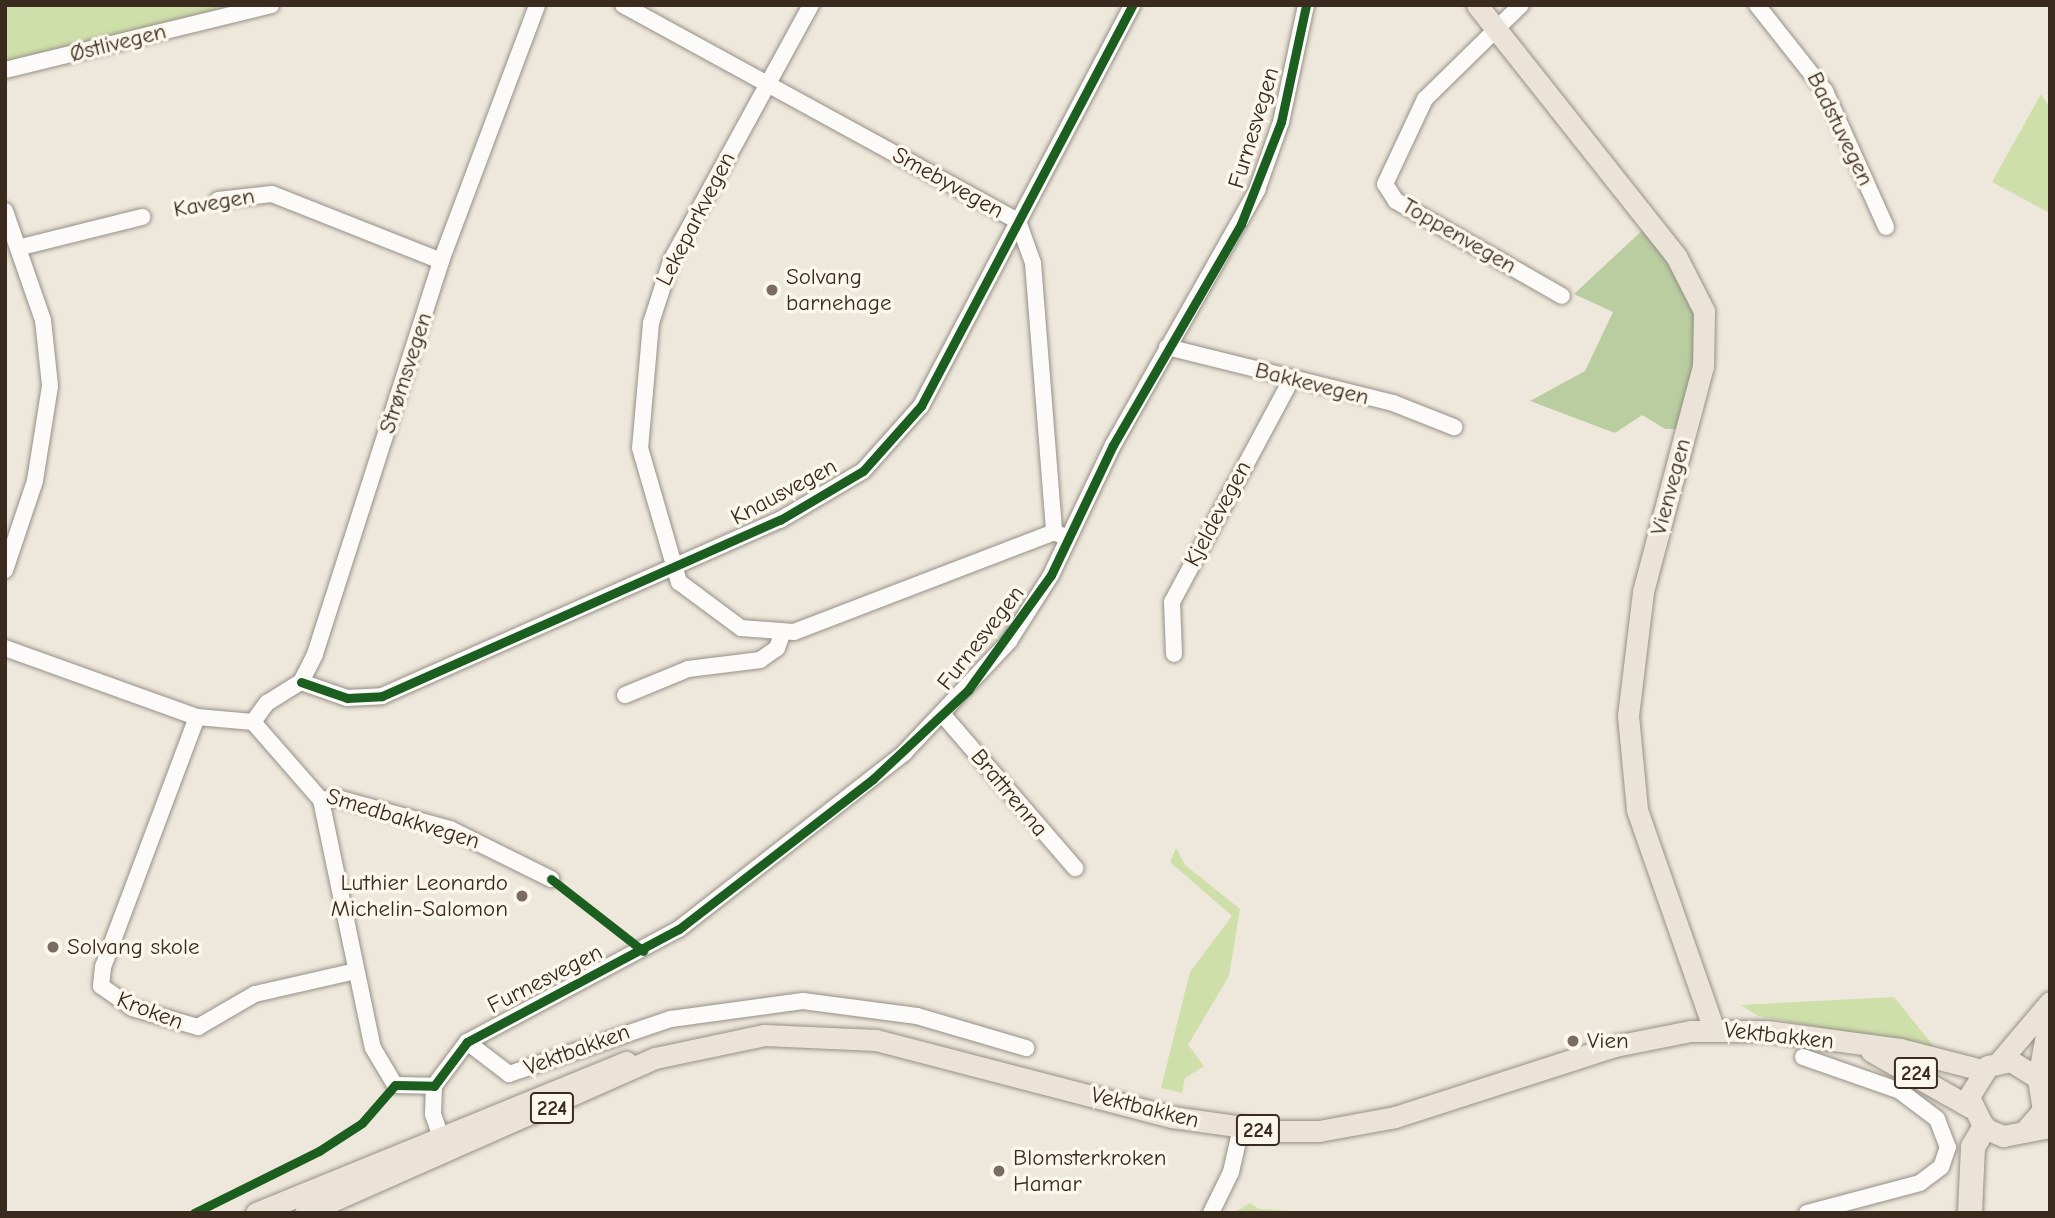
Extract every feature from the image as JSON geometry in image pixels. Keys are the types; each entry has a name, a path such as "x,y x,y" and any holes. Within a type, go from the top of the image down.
{"highway":[{"path":"1970,1213 1972,1154 1984,1128"}],"main road":[{"name":"Vienvegen","path":"1477,5 1676,256 1704,311 1703,366 1643,592 1628,716 1637,810 1714,1030"},
{"path":"1991,1065 2050,1002"},
{"path":"2024,1132 2039,1118 2050,1013"},
{"name":"Vektbakken","path":"443,1145 655,1058 764,1035 876,1040 1125,1106 1241,1128 1319,1131 1395,1116 1615,1046 1714,1030 1859,1045 1991,1065"},
{"name":"Vektbakken","path":"1859,1045 1970,1107"},
{"name":"224","path":"1984,1128 1970,1107 1971,1087 1991,1065 2022,1064 2044,1087"},
{"path":"1984,1128 2003,1136 2050,1127"},
{"name":"224","path":"256,1213 443,1145"},
{"name":"224","path":"305,1213 443,1145"}],"street":[{"name":"Østlivegen","path":"5,70 271,5"},
{"name":"Strømsvegen","path":"301,682 336,593 442,261 537,5"},
{"name":"Smebyvegen","path":"624,5 1018,221 1033,263 1054,532"},
{"name":"Lekeparkvegen","path":"811,5 671,261 647,341 640,448 679,582 717,615 741,628 782,634 1054,532"},
{"name":"Knausvegen","path":"301,682 347,698 382,696 817,501 898,437 944,367 1132,5"},
{"name":"Furnesvegen","path":"434,1086 467,1042 679,929 944,716 1009,641 1070,540 1167,347 1265,170 1306,5"},
{"path":"1495,27 1521,5"},
{"name":"Badstuvegen","path":"1756,5 1825,91 1886,227"},
{"name":"Toppenvegen","path":"1495,27 1425,99 1385,184 1396,201 1562,296"},
{"name":"Kavegen","path":"218,200 272,194 442,261"},
{"path":"5,211 21,247 43,320 50,410 5,570"},
{"name":"Kavegen","path":"21,247 142,217"},
{"name":"Bakkevegen","path":"1167,347 1393,404 1454,426"},
{"name":"Kjeldevegen","path":"1174,654 1172,602 1291,380"},
{"path":"1054,532 1070,540"},
{"path":"625,695 688,669 760,660 777,649 782,634"},
{"path":"5,648 197,717 253,722 267,703 301,682"},
{"name":"Brattrenna","path":"944,716 1075,868"},
{"name":"Kroken","path":"197,717 101,986 132,1008 198,1027 255,994 352,972"},
{"name":"Smedbakkvegen","path":"253,722 321,800 338,798 450,829 551,879"},
{"path":"321,800 352,972 383,1071 395,1085 434,1086 443,1145"},
{"name":"Vektbakken","path":"467,1042 509,1074 671,1018 803,1001 918,1016 1026,1048"},
{"path":"1804,1057 1900,1091 1937,1119 1948,1147 1941,1167 1920,1183 1807,1213"},
{"path":"1211,1213 1231,1172 1241,1128"}],"green space":[{"path":"5,5 234,5 5,63"},
{"path":"2041,94 2050,108 2050,213 1992,182"},
{"path":"1647,226 1672,259 1701,323 1681,429 1665,429 1642,415 1615,433 1530,401 1585,371 1613,312 1574,294"},
{"path":"1176,848 1185,865 1240,909 1229,976 1188,1045 1204,1066 1185,1078 1182,1093 1161,1088 1190,972 1232,916 1170,862"},
{"path":"1894,997 1936,1049 1758,1016 1741,1005"},
{"path":"1250,1203 1259,1209 1316,1213 1234,1213"}],"cycle path":[{"path":"301,682 347,698 382,696 780,520 863,471 921,406 1132,5"},
{"path":"194,1213 319,1151 362,1123 395,1085 434,1086 467,1042 679,929 873,779 968,690 1051,575 1113,445 1241,224 1281,122 1306,5"},
{"path":"551,879 643,951"}],"place":[{"name":"Solvang barnehage","path":"772,290"},
{"name":"Luthier Leonardo Michelin-Salomon","path":"522,896"},
{"name":"Solvang skole","path":"53,947"},
{"name":"Vien","path":"1573,1041"},
{"name":"Blomsterkroken Hamar","path":"999,1171"}]}
